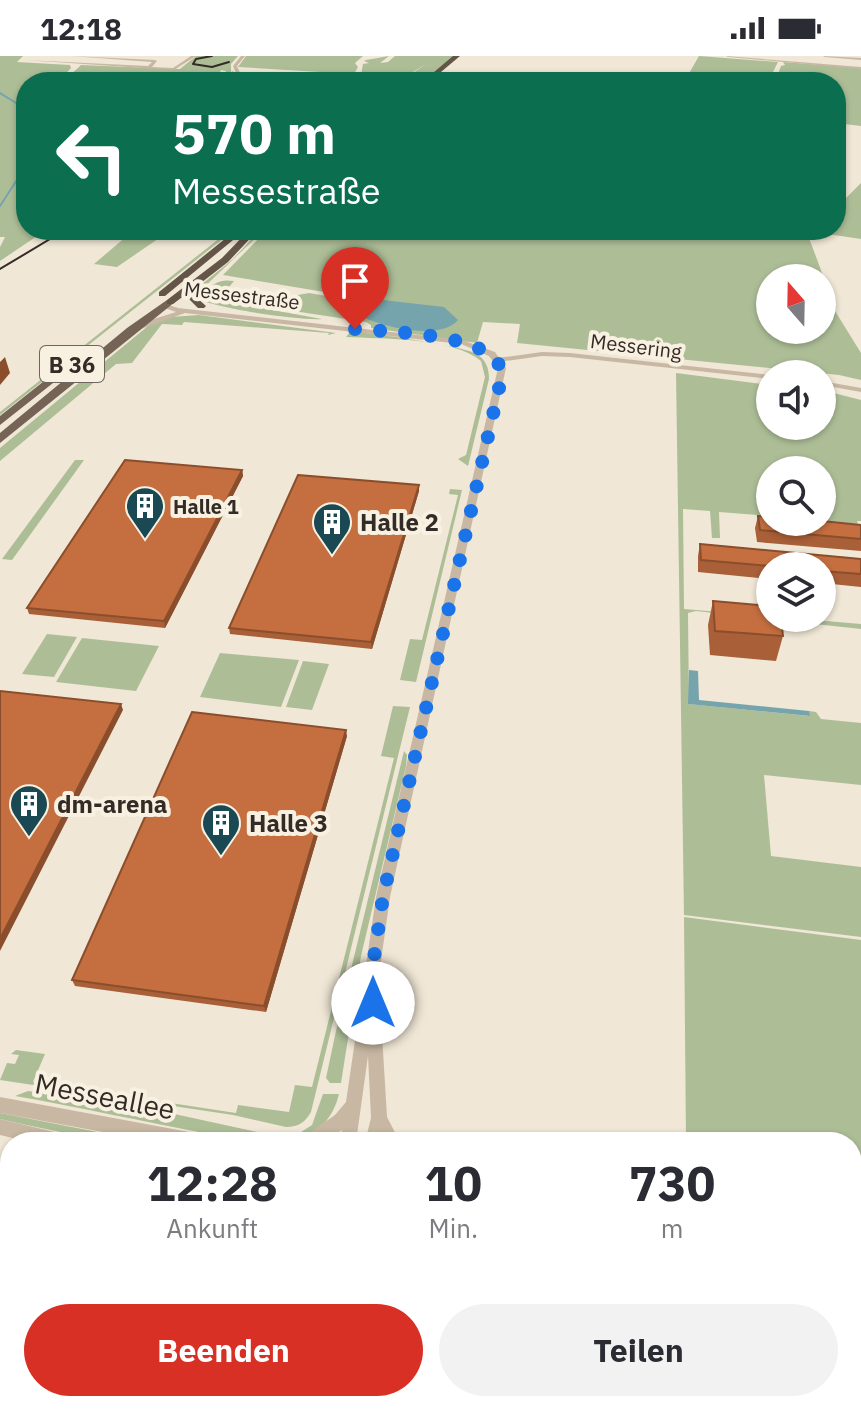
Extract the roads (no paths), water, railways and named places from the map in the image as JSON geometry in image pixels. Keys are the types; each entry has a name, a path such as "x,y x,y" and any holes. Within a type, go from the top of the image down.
{"highway":[{"path":"437,72 457,56"},
{"path":"447,72 467,56"},
{"name":"B 36","path":"165,301 230,240"},
{"name":"B 36","path":"165,301 189,289 244,240"},
{"path":"189,289 197,309"}],"main road":[{"name":"B 36","path":"0,422 145,308 165,301"},
{"name":"B 36","path":"0,439 165,301"}],"street":[{"path":"33,56 26,60 149,68 176,68 194,56"},
{"path":"54,62 65,56"},
{"path":"73,56 156,61 149,68"},
{"path":"728,56 782,58 861,68"},
{"path":"825,56 861,59"},
{"name":"Messestraße","path":"165,301 197,309 462,342 481,348 498,360"},
{"path":"131,330 162,317 197,309"},
{"name":"Messering","path":"498,360 542,354 570,355 756,375"},
{"path":"349,1132 383,897 502,375 498,360"},
{"path":"836,386 861,390"},
{"path":"371,978 379,1118 376,1132"},
{"name":"Messeallee","path":"0,1105 146,1132"},
{"path":"326,1132 351,1108"},
{"path":"379,1118 387,1132"},
{"name":"Messeallee","path":"0,1127 21,1132"}],"water":[{"path":"383,300 444,307 458,320 449,327 437,330 408,330 377,323 355,313 360,305"},
{"path":"689,670 698,671 699,700 809,711 810,716 688,704"}],"waterway":[{"path":"0,93 16,103"},
{"path":"0,206 16,181"}],"tram line":[{"path":"212,56 196,59 193,64 212,67 229,62"},
{"path":"0,269 48,240"}],"place":[{"name":"Halle 1","path":"145,540"},
{"name":"Halle 2","path":"332,556"},
{"name":"dm-arena","path":"29,838"},
{"name":"Halle 3","path":"221,857"}]}
